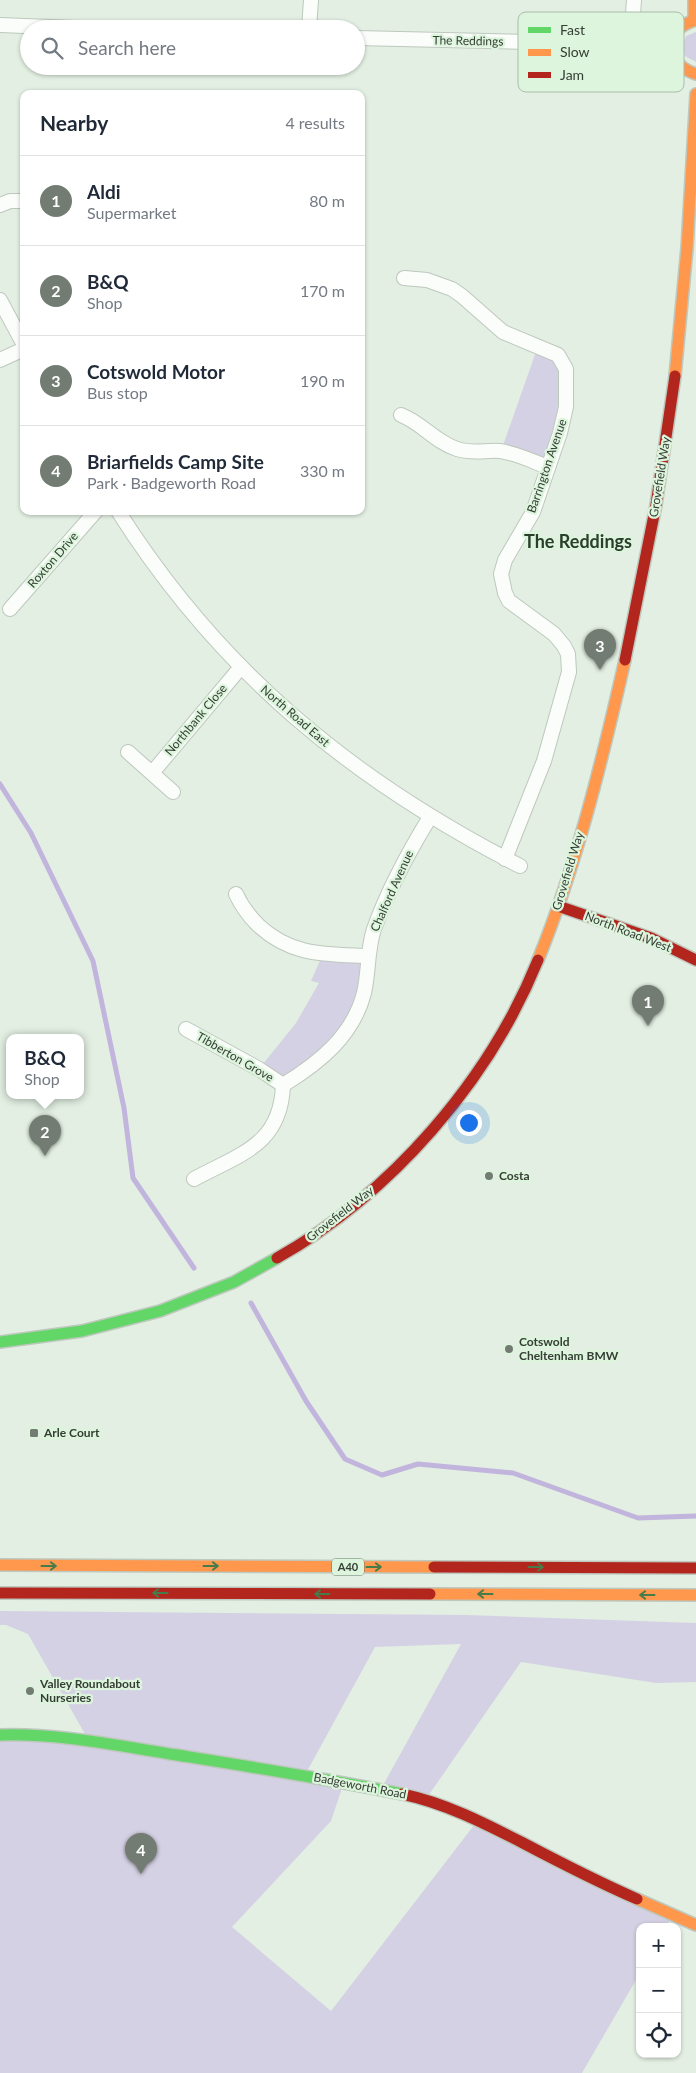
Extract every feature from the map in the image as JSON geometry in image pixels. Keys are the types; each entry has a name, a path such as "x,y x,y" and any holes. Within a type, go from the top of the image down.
{"main road":[{"path":"694,0 695,20"},
{"path":"684,70 696,74"},
{"name":"Grovefield Way","path":"0,1342 34,1340 91,1331 150,1316 224,1287 293,1250 357,1204 408,1156 444,1116 493,1049 517,1006 558,906 592,792 618,692 640,595 657,501 681,320 689,240 696,94"},
{"name":"North Road West","path":"558,906 651,938 696,960"},
{"name":"A40","path":"0,1566 696,1568"},
{"name":"A40","path":"0,1593 696,1595"},
{"name":"Badgeworth Road","path":"0,1735 32,1734 105,1744 305,1775 426,1799 478,1820 604,1885 696,1924"}],"street":[{"path":"310,20 311,0"},
{"path":"0,25 20,26"},
{"name":"The Reddings","path":"365,38 518,42"},
{"path":"0,205 10,201 20,202"},
{"name":"Barrington Avenue","path":"404,278 428,280 452,289 503,332 553,352 562,360 566,368 566,407 560,433 532,512 505,560 501,574 502,584 509,601 560,640 568,654 570,672 544,761 505,858"},
{"path":"0,300 20,338"},
{"path":"0,360 20,351"},
{"path":"401,414 413,419 440,442 455,448 472,452 500,451 548,468"},
{"name":"Roxton Drive","path":"10,609 92,515"},
{"name":"North Road East","path":"121,515 171,587 241,667 290,714 350,763 430,817 520,866"},
{"name":"Northbank Close","path":"152,773 241,667"},
{"path":"128,752 173,792"},
{"name":"Chalford Avenue","path":"284,1085 309,1070 326,1056 357,1014 364,992 367,956 373,931 412,847 430,817"},
{"path":"236,894 243,909 264,930 282,943 299,950 367,956"},
{"name":"Tibberton Grove","path":"186,1030 259,1069 284,1085"},
{"path":"194,1179 258,1145 275,1123 282,1104 284,1085"}],"shaded area":[{"path":"696,32 696,62 685,56 684,41 686,36"},
{"path":"538,346 566,369 548,467 501,451"},
{"path":"323,954 367,956 347,1030 283,1085 259,1069 296,1023 319,983 311,981"},
{"path":"0,1611 467,1615 696,1623 696,1682 656,1683 521,1662 426,1799 381,1789 461,1644 375,1647 305,1775 344,1782 331,1821 232,1927 331,2011 478,1820 673,1915 668,1923 636,1923 636,1980 582,2073 0,2073 0,1735 89,1741 28,1634 6,1625 0,1625"}],"waterway":[{"path":"0,784 31,833 93,961 124,1108 133,1178 194,1268"},
{"path":"251,1303 306,1401 345,1459 382,1475 418,1464 513,1473 638,1518 696,1516"}],"traffic: fast":[{"path":"0,1342 82,1331 160,1311 234,1282 277,1258"},
{"path":"0,1735 44,1736 89,1741 290,1773 402,1794"}],"traffic: slow":[{"path":"694,0 694,20"},
{"path":"684,26 696,20"},
{"path":"684,68 696,74"},
{"path":"675,376 687,248 696,94"},
{"path":"538,960 577,850 598,774 625,660"},
{"path":"0,1565 434,1567"},
{"path":"430,1594 696,1595"},
{"path":"637,1899 696,1925"}],"traffic: jam":[{"path":"625,660 656,505 675,376"},
{"path":"558,906 651,938 696,960"},
{"path":"277,1258 319,1232 359,1201 397,1167 432,1130 464,1091 493,1049 517,1005 538,960"},
{"path":"434,1567 696,1568"},
{"path":"0,1593 430,1594"},
{"path":"402,1794 464,1814 637,1899"}],"place":[{"name":"Cotswold Motor","path":"600,670"},
{"name":"Aldi","path":"648,1026"},
{"name":"B&Q","path":"45,1156"},
{"name":"Costa","path":"489,1176"},
{"name":"Cotswold Cheltenham BMW","path":"509,1349"},
{"name":"Arle Court","path":"34,1433"},
{"name":"Valley Roundabout Nurseries","path":"30,1691"},
{"name":"Briarfields Camp Site","path":"141,1874"}],"district":[{"name":"The Reddings","path":"578,542"}]}
